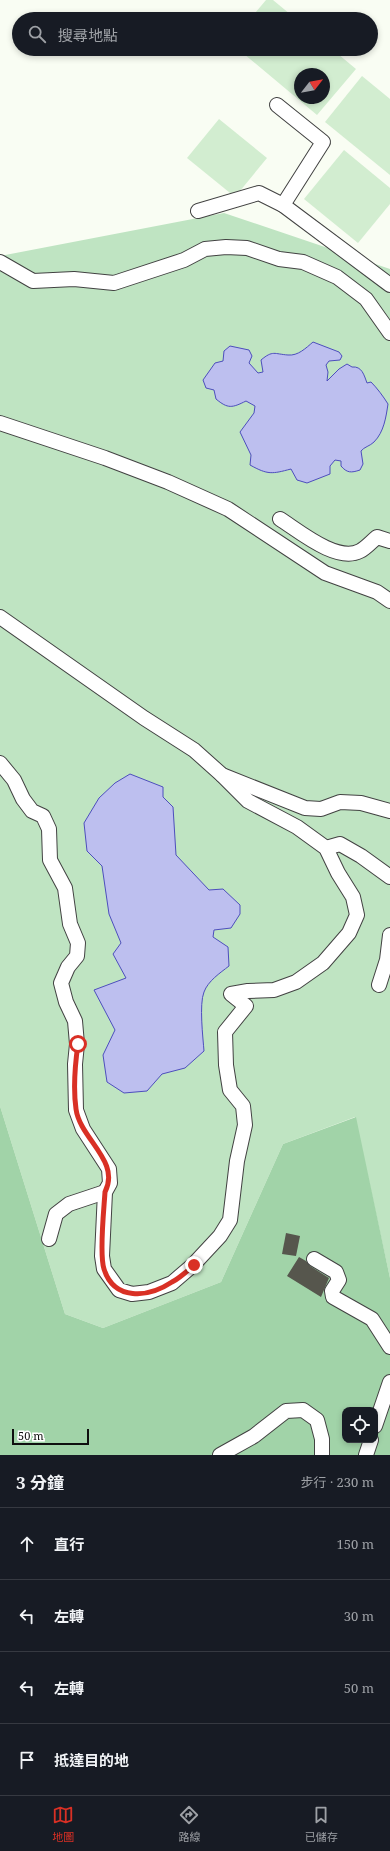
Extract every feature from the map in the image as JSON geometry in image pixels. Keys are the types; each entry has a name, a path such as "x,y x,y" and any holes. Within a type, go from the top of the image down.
{"street":[{"path":"277,105 323,142 283,205"},
{"path":"198,211 259,193 283,205 390,285"},
{"path":"0,262 33,281 74,279 114,283 184,260 205,249 226,247 247,248 279,259 303,262 337,277 366,299 390,333"},
{"path":"1,426 105,458 168,482 228,509 325,573 377,592 390,601"},
{"path":"280,519 320,546 342,553 360,551 376,537 390,541"},
{"path":"0,617 144,718 194,750 248,801 297,827 326,848 338,873 353,897 357,915 349,933 323,963 296,982 274,990 248,991 232,994 246,1006 226,1032 226,1065 230,1090 243,1106 245,1125 237,1161 230,1220 220,1236 194,1265 172,1283 149,1292 132,1294 119,1290 104,1269 102,1256 105,1192 110,1183 109,1170 83,1129 76,1110 75,1064 78,1044 75,1021 66,1002 62,983 68,967 77,956 78,943 70,924 65,888 50,860 49,829 43,816 32,811 23,799 14,780 0,763"},
{"path":"222,775 305,808 322,809 340,802 361,803 390,811"},
{"path":"326,848 340,844 361,856 390,878"},
{"path":"379,985 386,960 390,935"},
{"path":"49,1239 56,1214 69,1204 105,1192"},
{"path":"314,1259 336,1272 339,1280 332,1291 333,1297 372,1319 390,1347"},
{"path":"378,1417 390,1382"},
{"path":"220,1455 254,1436 286,1411 303,1410 317,1420 322,1439 322,1455"},
{"path":"366,1455 370,1443"}],"green space":[{"path":"266,0 273,0 288,12 256,12"},
{"path":"246,56 340,56 356,69 330,100 330,68 294,68 294,96"},
{"path":"362,76 390,99 390,175 325,122"},
{"path":"304,104 326,104 317,115"},
{"path":"219,119 267,158 235,197 187,158"},
{"path":"344,150 390,188 390,204 358,243 304,199"},
{"path":"224,213 390,269 390,1278 355,1117 283,1144 221,1282 103,1328 65,1314 0,1106 0,256"},
{"path":"0,1106 65,1314 103,1328 221,1282 283,1144 356,1117 390,1278 390,1455 0,1455"}],"water":[{"path":"313,342 339,352 342,356 340,360 329,361 326,365 328,372 327,381 339,369 347,364 358,368 365,377 367,383 371,382 388,404 384,424 380,434 371,445 361,451 363,464 360,470 352,472 347,471 341,466 341,461 335,460 330,466 330,474 307,483 297,480 291,469 270,473 261,471 250,465 251,455 240,432 254,413 255,406 246,401 234,406 224,405 216,399 214,390 206,388 203,380 215,363 223,361 224,351 230,346 249,350 252,356 249,363 258,373 263,372 261,360 268,355 274,353 292,355 302,351"},
{"path":"130,774 163,787 163,797 173,807 176,855 209,890 223,889 240,905 240,914 231,928 214,930 213,937 228,947 229,966 211,981 204,992 202,1004 202,1030 204,1051 185,1068 162,1074 147,1091 124,1093 107,1082 103,1055 115,1030 94,990 126,978 113,954 121,943 109,914 102,866 87,851 84,823 99,798 115,783"}],"building":[{"path":"286,1233 300,1236 296,1256 282,1254"},
{"path":"299,1257 329,1278 321,1297 287,1276"}],"route":[{"path":"78,1044 75,1064 76,1110 83,1129 109,1170 110,1183 105,1192 102,1256 104,1269 110,1280 119,1290 132,1294 149,1292 172,1283 194,1265"}]}
